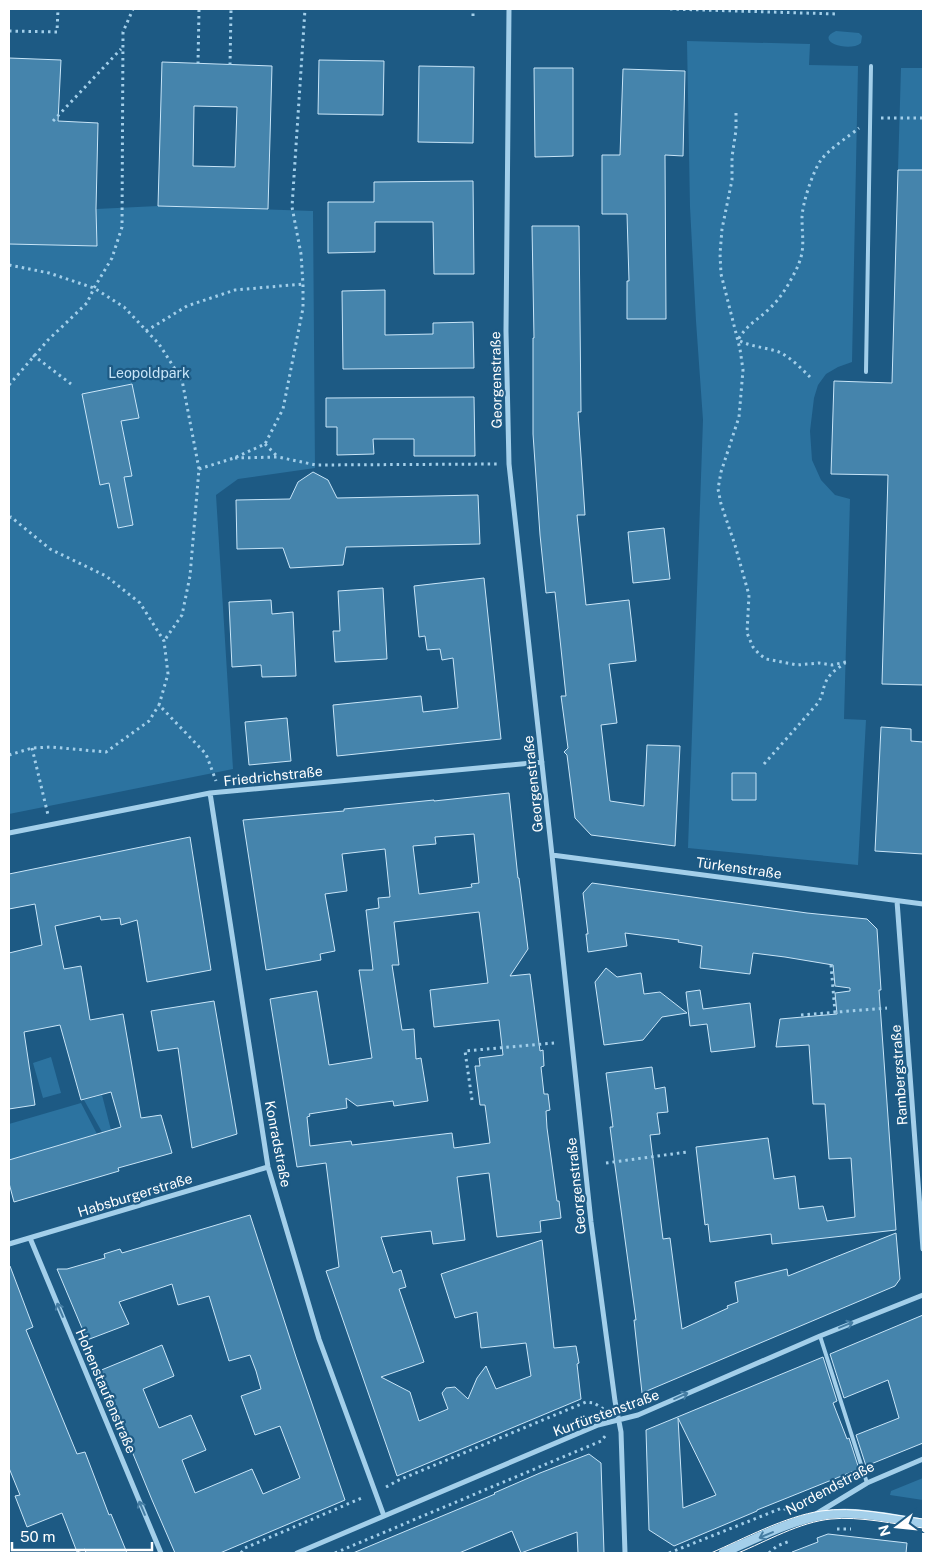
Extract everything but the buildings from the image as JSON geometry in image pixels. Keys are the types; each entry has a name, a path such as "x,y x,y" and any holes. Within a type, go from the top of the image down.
{"street":[{"name":"Georgenstraße","path":"509,9 506,332 509,464 591,1222 621,1432 625,1553"},
{"name":"Friedrichstraße","path":"9,833 220,792 542,762"},
{"name":"Konradstraße","path":"210,794 268,1167 319,1339 384,1516"},
{"name":"Türkenstraße","path":"552,855 923,904"},
{"name":"Rambergstraße","path":"897,901 923,1248"},
{"name":"Habsburgerstraße","path":"9,1244 268,1167"},
{"name":"Hohenstaufenstraße","path":"30,1238 161,1553"},
{"name":"Kurfürstenstraße","path":"297,1553 598,1425 638,1415 820,1336 923,1294"},
{"name":"Nordendstraße","path":"723,1553 809,1518 867,1483 923,1459"},
{"path":"809,1518 831,1514 872,1516 923,1523"}],"lane":[{"path":"866,372 871,66"},
{"path":"820,1336 867,1483"}],"path":[{"path":"9,31 57,32 58,9"},
{"path":"9,384 33,355 87,303 112,258 122,228 122,49 123,32 133,9"},
{"path":"198,64 199,9"},
{"path":"229,9 230,65"},
{"path":"198,469 234,458 265,444 283,409 303,308 301,254 292,206 305,9"},
{"path":"473,9 473,16"},
{"path":"670,9 837,14"},
{"path":"53,121 122,49"},
{"path":"736,113 732,180 722,229 720,274 738,340 743,370 739,417 721,472 718,489 721,504 735,545 748,595 747,633 753,647 766,659 788,664 801,666 846,662 830,674 825,683 823,695 818,703 764,764"},
{"path":"738,340 743,330 779,300 796,270 804,248 802,216 805,201 813,176 821,160 870,118 923,118"},
{"path":"9,266 48,273 94,288 124,307 158,344 182,380 198,469 190,576 182,615 164,641"},
{"path":"146,331 187,306 234,290 303,284"},
{"path":"738,340 747,345 780,353 810,377"},
{"path":"33,355 71,384"},
{"path":"265,444 278,457"},
{"path":"234,458 278,457 316,465 509,464"},
{"path":"9,516 50,549 106,576 140,603 164,641 168,674 159,705 150,721 106,752 50,746 32,748 9,755"},
{"path":"159,705 206,754 220,792"},
{"path":"32,748 51,825"},
{"path":"831,965 835,1012"},
{"path":"801,1015 887,1008"},
{"path":"472,1100 465,1051 554,1043"},
{"path":"606,1163 686,1152"},
{"path":"240,1553 245,1548 399,1480 586,1402 594,1403"},
{"path":"335,1553 601,1441"},
{"path":"669,1553 782,1508 809,1518"},
{"path":"830,1529 852,1529 872,1516"},
{"path":"769,1553 777,1546 794,1539"}],"green space":[{"path":"836,31 859,33 862,36 861,43 849,47 835,44 829,38"},
{"path":"687,41 810,44 809,65 858,66 852,362 826,374 818,385 814,398 810,431 812,460 821,480 835,495 850,499 844,719 866,720 858,865 688,848 703,420 690,207"},
{"path":"901,68 923,68 923,170 898,170"},
{"name":"Leopoldpark","path":"158,206 313,211 315,468 238,479 216,495 233,769 9,814 9,244 97,246 96,209"},
{"path":"51,1057 61,1093 43,1098 33,1063"},
{"path":"102,1095 111,1130 102,1132 84,1100"},
{"path":"81,1103 97,1134 9,1160 9,1124"},
{"path":"923,1478 923,1500 890,1495 891,1491"}],"tram line":[{"path":"711,1553 779,1523 821,1511 859,1510 923,1519"},
{"path":"738,1553 796,1528 831,1519 865,1519 923,1528"}]}
